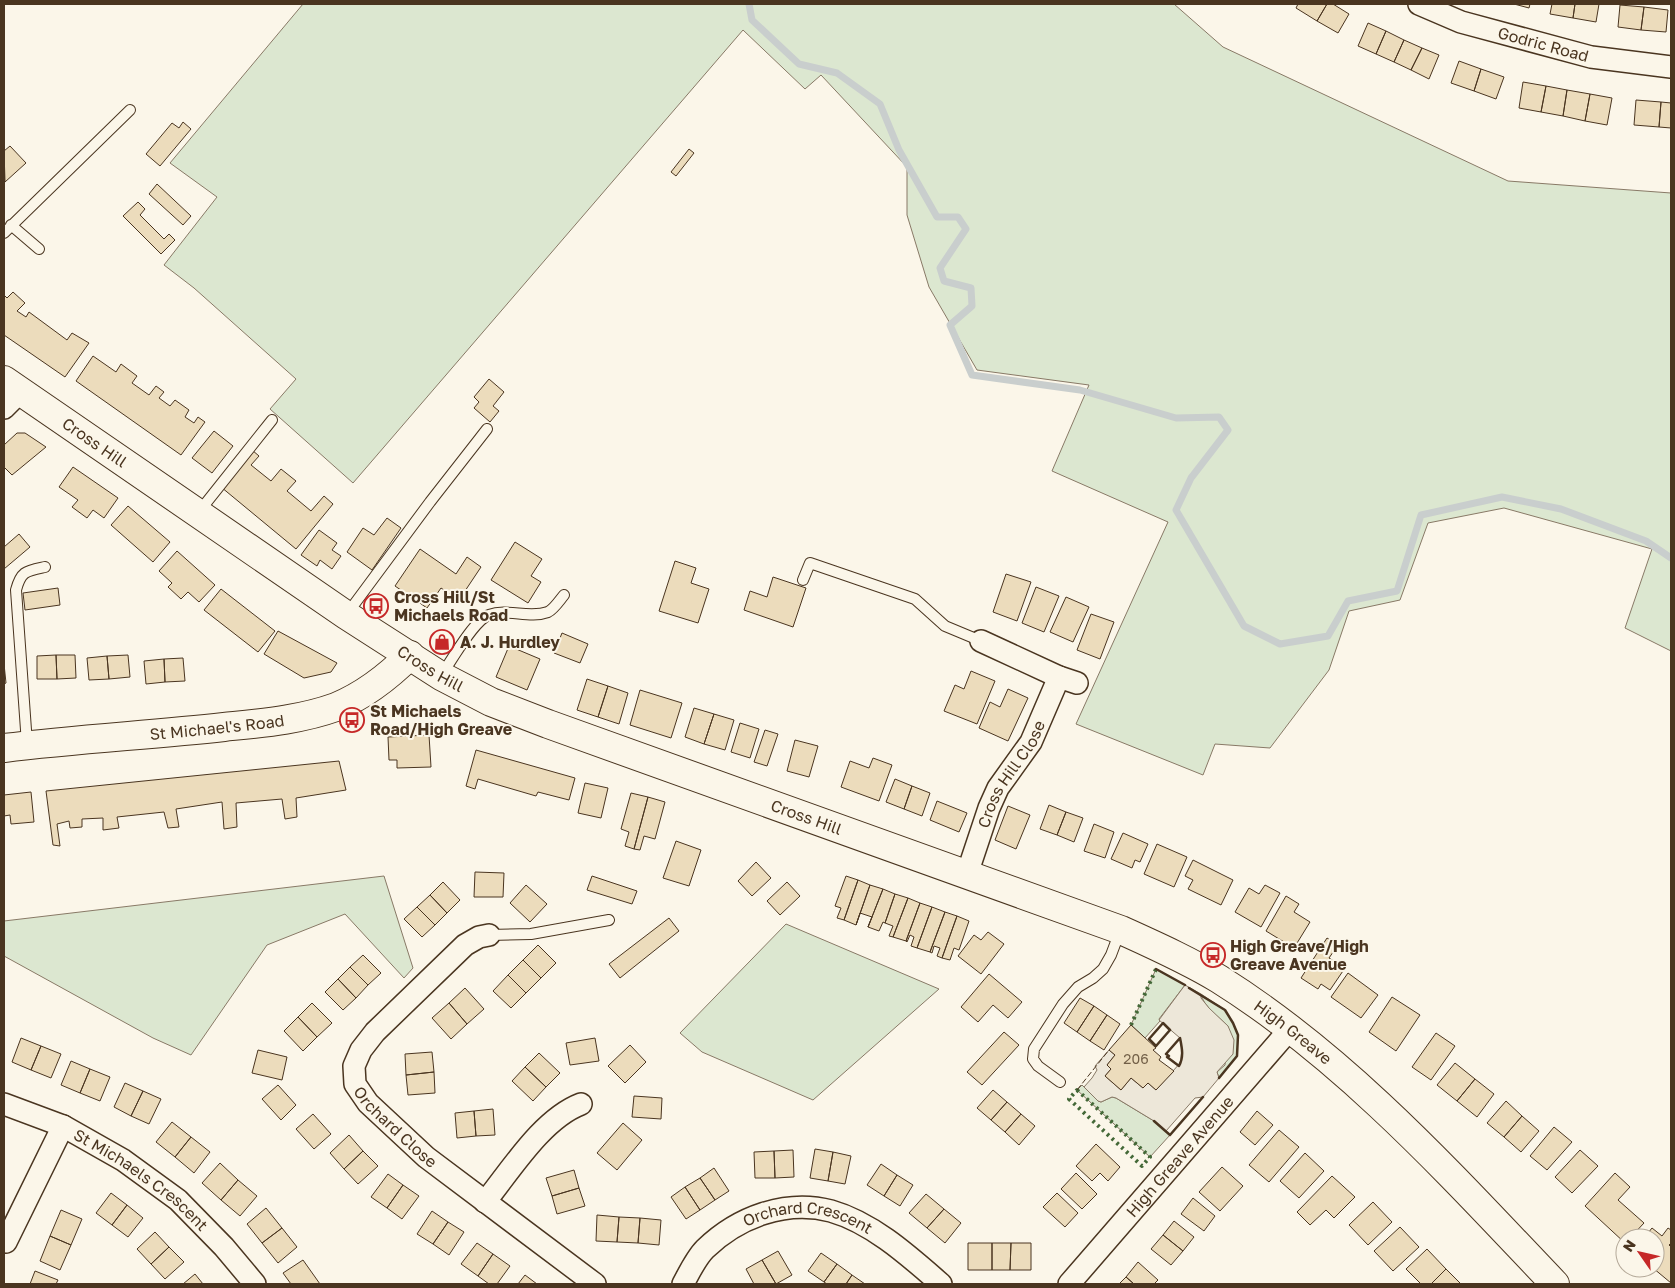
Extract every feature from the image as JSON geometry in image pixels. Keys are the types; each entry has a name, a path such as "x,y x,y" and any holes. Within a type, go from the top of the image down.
{"main road":[{"name":"Cross Hill","path":"10,393 198,513 346,615 441,676 491,702 967,874"},
{"name":"St Michael's Road","path":"15,746 148,736 309,716 366,692 393,672 410,655"},
{"name":"High Greave","path":"967,874 1121,930 1160,947 1219,979 1290,1029 1352,1080 1435,1158 1555,1284"}],"street":[{"name":"Godric Road","path":"1419,4 1461,22 1591,58 1671,67"},
{"name":"Cross Hill Close","path":"967,874 998,788 1031,742 1068,680 982,640"},
{"name":"Orchard Close","path":"489,935 479,937 465,945 375,1032 361,1050 354,1066 355,1084 368,1103 426,1158 595,1284"},
{"name":"High Greave Avenue","path":"1069,1284 1290,1029"},
{"name":"St Michaels Crescent","path":"4,1104 63,1126 123,1160 178,1200 224,1247 255,1284"},
{"path":"485,1202 541,1133 564,1113 581,1104"},
{"path":"6,1242 63,1126"},
{"name":"Orchard Crescent","path":"683,1284 704,1250 728,1229 760,1213 798,1207 831,1211 860,1223 902,1250 941,1284"}],"lane":[{"path":"39,249 7,229 130,110"},
{"path":"198,513 272,420"},
{"path":"346,615 487,429"},
{"path":"803,580 810,563 915,599 945,626 982,640"},
{"path":"15,746 16,590 19,579 27,571 45,568"},
{"path":"441,676 476,625 488,615 507,612 536,614 549,612 564,595"},
{"path":"489,935 530,934 609,920"},
{"path":"1060,1082 1038,1066 1033,1058 1034,1048 1063,1004 1078,987 1103,969 1121,930"}],"green space":[{"path":"303,4 1174,4 1223,47 1508,181 1671,193 1671,651 1625,628 1652,549 1504,508 1428,523 1400,600 1349,611 1329,670 1270,748 1215,744 1203,775 1076,724 1168,522 1052,471 1089,385 977,370 929,287 907,215 907,167 821,75 805,89 743,30 353,483 270,409 296,379 194,288 164,265 217,197 170,163"},
{"path":"384,876 413,968 404,978 345,914 267,945 191,1055 153,1038 4,956 4,921"},
{"path":"786,924 939,989 813,1100 702,1052 680,1033"},
{"path":"1156,969 1185,985 1159,1019 1160,1021 1145,1038 1131,1025"},
{"path":"1201,994 1225,1010 1238,1035 1237,1056 1219,1078 1217,1072 1225,1065 1228,1026 1208,1007"},
{"path":"1082,1085 1098,1101 1101,1102 1112,1097 1116,1098 1154,1121 1170,1135 1150,1157 1077,1090"}],"shaded area":[{"path":"1185,985 1201,994 1201,998 1209,1008 1228,1026 1234,1040 1233,1054 1217,1072 1219,1078 1203,1097 1195,1098 1166,1131 1154,1121 1116,1098 1112,1097 1101,1102 1098,1101 1084,1087 1097,1070 1095,1066 1109,1050 1115,1055 1107,1065 1111,1069 1105,1076 1121,1090 1131,1078 1143,1088 1148,1083 1156,1090 1181,1062 1180,1038 1159,1020"}],"building":[{"path":"1298,4 1327,4 1317,21 1296,8"},
{"path":"1327,4 1333,4 1349,14 1338,33 1317,21"},
{"path":"1514,4 1530,4 1529,8"},
{"path":"1552,4 1575,4 1573,18 1550,14"},
{"path":"1575,4 1599,4 1596,22 1573,18"},
{"path":"1620,5 1644,7 1641,30 1618,27"},
{"path":"1644,7 1668,10 1666,32 1641,30"},
{"path":"1368,23 1386,31 1376,54 1358,46"},
{"path":"1386,31 1404,40 1394,62 1376,54"},
{"path":"1404,40 1422,48 1411,70 1394,62"},
{"path":"1422,48 1439,55 1429,79 1411,70"},
{"path":"1459,61 1481,69 1474,91 1451,83"},
{"path":"1481,69 1504,77 1496,99 1474,91"},
{"path":"1523,82 1546,86 1541,112 1519,108"},
{"path":"1546,86 1567,90 1563,116 1541,112"},
{"path":"1567,90 1590,94 1585,121 1563,116"},
{"path":"1590,94 1612,98 1607,125 1585,121"},
{"path":"1636,100 1661,102 1659,127 1634,125"},
{"path":"1661,102 1671,103 1671,128 1659,127"},
{"path":"183,122 191,129 160,166 146,154 172,123 179,128"},
{"path":"10,146 26,163 5,182 4,151"},
{"path":"689,149 694,153 676,176 671,172"},
{"path":"157,184 191,216 183,225 149,194"},
{"path":"138,202 145,209 140,215 164,239 169,234 175,240 161,254 123,216"},
{"path":"13,292 25,303 17,311 26,317 29,312 67,340 72,333 89,343 65,377 4,335 4,295 7,298"},
{"path":"93,356 116,372 121,364 137,376 132,383 149,395 156,386 164,392 159,398 170,406 175,400 189,410 185,417 194,423 198,417 205,422 181,455 76,381"},
{"path":"489,379 504,392 493,406 499,411 490,422 474,408 479,402 474,397"},
{"path":"214,431 233,446 212,473 192,458"},
{"path":"17,433 25,433 46,447 12,475 4,467 4,445"},
{"path":"252,450 259,456 251,465 271,481 281,469 296,481 287,491 311,511 324,496 333,504 296,549 221,487"},
{"path":"73,467 118,498 104,518 93,510 87,518 72,507 78,500 59,487"},
{"path":"128,506 170,542 153,562 111,525"},
{"path":"387,518 401,528 372,570 347,552 363,528 374,535"},
{"path":"319,530 337,543 332,550 341,556 332,569 320,560 317,566 301,555"},
{"path":"19,534 30,547 4,569 4,547"},
{"path":"515,542 542,559 531,576 541,582 528,603 491,580"},
{"path":"420,549 456,574 467,557 481,567 459,600 441,588 427,608 395,586"},
{"path":"177,551 215,585 199,602 188,592 181,599 168,587 172,583 159,571"},
{"path":"675,561 696,568 691,583 709,589 698,623 659,611"},
{"path":"1006,574 1031,582 1017,621 993,612"},
{"path":"773,577 806,588 793,627 744,610 750,591 767,597"},
{"path":"1036,587 1059,596 1044,632 1022,623"},
{"path":"58,588 60,605 25,610 23,593"},
{"path":"221,589 275,631 258,652 204,610"},
{"path":"1066,597 1089,607 1073,642 1050,632"},
{"path":"1091,614 1114,622 1100,659 1077,650"},
{"path":"278,631 337,663 331,672 304,678 264,654"},
{"path":"562,633 588,644 580,663 554,653"},
{"path":"509,646 540,659 527,690 496,677"},
{"path":"56,655 75,655 76,678 57,679"},
{"path":"56,655 57,679 37,679 37,656"},
{"path":"128,655 130,677 109,679 107,656"},
{"path":"107,656 109,679 89,680 87,658"},
{"path":"183,658 185,681 165,682 164,659"},
{"path":"164,659 165,682 146,684 144,661"},
{"path":"4,664 6,683 4,684"},
{"path":"971,671 995,681 977,724 944,711 955,685 964,689"},
{"path":"587,679 608,686 598,717 577,710"},
{"path":"608,686 628,693 619,724 598,717"},
{"path":"1008,689 1028,698 1008,741 979,728 990,702 1000,707"},
{"path":"640,690 682,703 671,738 630,725"},
{"path":"694,708 714,714 704,744 685,737"},
{"path":"714,714 734,720 725,750 704,744"},
{"path":"740,723 759,729 750,758 731,752"},
{"path":"765,730 778,734 767,766 754,762"},
{"path":"429,735 431,767 397,768 397,760 389,760 388,737"},
{"path":"795,740 818,746 809,777 787,771"},
{"path":"476,750 575,778 569,800 538,792 536,796 478,779 475,789 466,786"},
{"path":"873,758 892,765 879,801 841,787 850,761 869,768"},
{"path":"339,761 346,790 296,798 297,817 285,819 282,799 236,803 237,827 224,829 222,802 176,809 179,827 168,828 164,812 117,817 119,828 103,830 103,818 82,819 82,827 70,828 69,821 57,824 60,846 53,845 46,791"},
{"path":"895,779 912,786 904,809 886,802"},
{"path":"585,783 608,788 601,818 578,813"},
{"path":"912,786 930,793 922,816 904,809"},
{"path":"31,792 34,822 11,824 10,815 4,816 4,795"},
{"path":"631,793 648,797 634,849 625,846 629,832 621,829"},
{"path":"648,797 665,802 655,839 644,836 640,850 634,849"},
{"path":"937,801 967,813 959,832 930,820"},
{"path":"1049,805 1066,812 1057,835 1040,829"},
{"path":"1008,806 1030,815 1016,849 995,840"},
{"path":"1066,812 1083,818 1074,842 1057,835"},
{"path":"1094,824 1114,832 1105,858 1084,851"},
{"path":"1123,833 1148,844 1140,862 1135,860 1132,868 1111,859"},
{"path":"676,841 701,850 689,886 663,878"},
{"path":"1157,844 1187,857 1174,887 1144,874"},
{"path":"1193,860 1233,880 1221,905 1188,889 1193,880 1185,876"},
{"path":"756,862 771,878 752,896 738,881"},
{"path":"475,872 504,873 503,897 474,897"},
{"path":"592,876 637,891 632,904 587,890"},
{"path":"846,876 858,880 844,920 837,918 841,908 835,906"},
{"path":"858,880 870,885 856,925 844,920"},
{"path":"443,882 460,900 447,913 430,895"},
{"path":"787,882 800,896 780,915 767,901"},
{"path":"526,885 547,904 530,922 510,903"},
{"path":"870,885 883,889 872,917 860,913"},
{"path":"1265,885 1280,893 1261,927 1235,912 1249,888 1259,894"},
{"path":"883,889 895,894 885,923 883,922 879,931 868,927"},
{"path":"895,894 908,898 893,937 889,936 893,926 885,923"},
{"path":"430,895 447,913 435,925 417,907"},
{"path":"1286,896 1299,904 1294,912 1310,922 1294,948 1266,931"},
{"path":"908,898 920,903 906,941 893,937"},
{"path":"920,903 932,907 917,948 911,946 914,937 910,935 906,941"},
{"path":"417,907 435,925 422,937 404,919"},
{"path":"932,907 945,912 930,952 917,948"},
{"path":"945,912 957,916 942,958 937,956 940,948 934,946 932,953 930,952"},
{"path":"957,916 969,921 959,950 954,948 950,960 942,958"},
{"path":"669,918 679,931 620,978 609,964"},
{"path":"988,932 1004,944 981,974 958,956 974,935 981,940"},
{"path":"1327,938 1338,945 1329,958 1345,968 1330,990 1321,984 1318,989 1301,978"},
{"path":"538,945 556,963 541,978 523,960"},
{"path":"363,955 381,973 368,985 350,967"},
{"path":"523,960 541,978 526,993 508,975"},
{"path":"350,967 368,985 356,998 338,979"},
{"path":"1348,973 1378,995 1361,1018 1331,997"},
{"path":"989,974 1022,1002 1008,1018 993,1005 978,1022 961,1007"},
{"path":"508,975 526,993 511,1008 493,991"},
{"path":"338,979 356,998 343,1010 325,992"},
{"path":"465,988 484,1009 467,1024 449,1003"},
{"path":"1392,997 1420,1015 1396,1051 1369,1032"},
{"path":"1080,998 1094,1006 1077,1032 1064,1023"},
{"path":"312,1003 332,1023 317,1037 298,1017"},
{"path":"449,1003 467,1024 451,1039 432,1018"},
{"path":"1094,1006 1107,1015 1090,1041 1077,1032"},
{"path":"1107,1015 1120,1024 1104,1050 1090,1041"},
{"path":"298,1017 317,1037 303,1051 284,1031"},
{"path":"1131,1025 1156,1048 1153,1050 1161,1057 1159,1060 1174,1071 1156,1090 1148,1083 1143,1088 1131,1078 1121,1090 1105,1076 1111,1069 1107,1065 1115,1055 1109,1050"},
{"path":"1004,1032 1019,1045 982,1085 967,1072"},
{"path":"1436,1033 1455,1046 1431,1080 1412,1067"},
{"path":"21,1038 41,1046 31,1070 12,1062"},
{"path":"595,1038 599,1061 570,1065 566,1043"},
{"path":"630,1045 646,1062 625,1083 608,1066"},
{"path":"41,1046 61,1054 51,1078 31,1070"},
{"path":"258,1050 287,1057 282,1080 252,1073"},
{"path":"432,1052 434,1072 406,1075 405,1054"},
{"path":"539,1053 560,1073 546,1087 525,1067"},
{"path":"71,1061 90,1069 80,1093 61,1085"},
{"path":"1455,1063 1475,1079 1457,1101 1437,1085"},
{"path":"525,1067 546,1087 533,1101 512,1081"},
{"path":"90,1069 110,1077 100,1101 80,1093"},
{"path":"434,1072 435,1093 408,1095 406,1075"},
{"path":"1475,1079 1494,1094 1477,1117 1457,1101"},
{"path":"125,1083 143,1091 131,1116 114,1107"},
{"path":"278,1085 296,1105 281,1120 262,1099"},
{"path":"993,1090 1007,1102 991,1120 977,1108"},
{"path":"143,1091 161,1099 149,1124 131,1116"},
{"path":"634,1096 662,1098 661,1119 632,1117"},
{"path":"1506,1101 1522,1116 1504,1137 1487,1123"},
{"path":"1007,1102 1021,1114 1005,1132 991,1120"},
{"path":"493,1109 495,1135 476,1136 474,1111"},
{"path":"474,1111 476,1136 457,1138 455,1113"},
{"path":"1257,1111 1273,1125 1255,1145 1240,1132"},
{"path":"313,1114 331,1134 314,1149 296,1129"},
{"path":"1021,1114 1035,1126 1019,1145 1005,1132"},
{"path":"1522,1116 1539,1131 1521,1152 1504,1137"},
{"path":"172,1122 191,1137 175,1157 156,1142"},
{"path":"623,1123 642,1140 617,1170 597,1153"},
{"path":"1554,1127 1572,1142 1547,1170 1530,1156"},
{"path":"1279,1130 1299,1147 1269,1182 1249,1165"},
{"path":"349,1135 363,1151 344,1169 330,1153"},
{"path":"191,1137 210,1152 194,1173 175,1157"},
{"path":"1096,1144 1120,1167 1108,1181 1100,1173 1092,1181 1076,1166"},
{"path":"815,1149 833,1152 828,1181 810,1178"},
{"path":"793,1150 794,1177 775,1178 774,1151"},
{"path":"1580,1150 1598,1166 1572,1193 1555,1177"},
{"path":"363,1151 378,1166 358,1184 344,1169"},
{"path":"774,1151 775,1178 755,1178 754,1152"},
{"path":"833,1152 851,1156 845,1184 828,1181"},
{"path":"1305,1153 1324,1171 1299,1198 1280,1181"},
{"path":"220,1163 238,1180 221,1200 202,1183"},
{"path":"881,1164 897,1175 884,1196 867,1185"},
{"path":"1222,1167 1243,1186 1220,1211 1199,1192"},
{"path":"714,1168 729,1191 715,1200 700,1178"},
{"path":"574,1170 579,1188 552,1196 546,1178"},
{"path":"1076,1173 1097,1194 1082,1209 1061,1189"},
{"path":"1615,1173 1630,1187 1618,1200 1644,1223 1639,1228 1615,1228 1615,1234 1585,1206"},
{"path":"388,1174 403,1185 387,1208 371,1197"},
{"path":"897,1175 913,1185 900,1206 884,1196"},
{"path":"1332,1176 1355,1197 1334,1218 1326,1210 1310,1225 1297,1212"},
{"path":"700,1178 715,1200 700,1210 685,1187"},
{"path":"238,1180 257,1196 240,1216 221,1200"},
{"path":"403,1185 419,1196 402,1219 387,1208"},
{"path":"685,1187 700,1210 686,1219 671,1197"},
{"path":"579,1188 585,1206 557,1214 552,1196"},
{"path":"111,1193 127,1205 112,1225 96,1213"},
{"path":"1057,1193 1078,1213 1065,1227 1043,1207"},
{"path":"926,1194 944,1209 927,1228 909,1213"},
{"path":"1193,1198 1215,1216 1204,1231 1181,1214"},
{"path":"1373,1202 1392,1222 1368,1245 1349,1225"},
{"path":"127,1205 143,1218 128,1237 112,1225"},
{"path":"266,1208 282,1228 262,1243 247,1224"},
{"path":"944,1209 961,1223 945,1243 927,1228"},
{"path":"61,1210 82,1219 71,1245 50,1236"},
{"path":"432,1211 448,1222 433,1244 417,1234"},
{"path":"597,1215 619,1217 617,1242 596,1241"},
{"path":"619,1217 640,1218 638,1243 617,1242"},
{"path":"640,1218 661,1220 659,1245 638,1243"},
{"path":"1174,1221 1194,1237 1183,1251 1163,1235"},
{"path":"448,1222 464,1232 449,1255 433,1244"},
{"path":"1400,1227 1419,1247 1393,1271 1374,1251"},
{"path":"282,1228 297,1247 278,1263 262,1243"},
{"path":"1668,1228 1671,1230 1671,1243 1669,1245 1671,1247 1671,1283 1665,1278 1665,1232"},
{"path":"155,1232 169,1247 151,1264 137,1249"},
{"path":"1163,1235 1183,1251 1171,1265 1151,1249"},
{"path":"50,1236 71,1245 60,1270 40,1261"},
{"path":"477,1243 493,1254 478,1276 461,1264"},
{"path":"968,1243 992,1243 992,1270 968,1270"},
{"path":"992,1243 1011,1243 1010,1270 992,1270"},
{"path":"1011,1243 1031,1243 1031,1270 1010,1270"},
{"path":"169,1247 184,1262 165,1279 151,1264"},
{"path":"1427,1249 1446,1269 1431,1284 1421,1284 1406,1269"},
{"path":"778,1251 792,1275 776,1284 762,1260"},
{"path":"821,1253 837,1264 824,1282 808,1271"},
{"path":"493,1254 510,1266 497,1284 489,1284 478,1276"},
{"path":"303,1260 320,1284 291,1284 283,1273"},
{"path":"762,1260 776,1284 754,1284 746,1269"},
{"path":"1138,1262 1158,1280 1154,1284 1134,1284 1126,1277"},
{"path":"837,1264 852,1275 846,1284 827,1284 824,1282"},
{"path":"1446,1269 1461,1284 1431,1284"},
{"path":"35,1271 58,1280 56,1284 30,1284"},
{"path":"195,1274 203,1284 183,1284"},
{"path":"525,1275 537,1284 518,1284"},
{"path":"852,1275 865,1284 846,1284"},
{"path":"1126,1277 1134,1284 1119,1284"}],"waterway":[{"path":"749,4 752,20 799,64 837,73 880,104 899,150 937,217 958,217 966,229 940,268 944,281 971,288 972,306 950,325 972,375 1080,390 1176,418 1219,417 1228,430 1191,478 1176,510 1244,626 1280,644 1328,636 1348,601 1397,591 1421,515 1502,497 1561,509 1646,541 1671,558"}],"hedge":[{"path":"1131,1025 1156,969"},
{"path":"1077,1090 1150,1157 1142,1166 1069,1099 1077,1090"}],"fence":[{"path":"1077,1090 1109,1050"}],"wall":[{"path":"1156,969 1185,985"},
{"path":"1189,988 1225,1010 1238,1035 1237,1056 1219,1078"},
{"path":"1163,1023 1170,1030 1156,1046 1149,1039 1163,1023"},
{"path":"1180,1038 1182,1056 1179,1066 1167,1057 1169,1056 1166,1054 1180,1038"},
{"path":"1154,1121 1170,1135 1203,1097"}],"place":[{"name":"Cross Hill/St Michaels Road","path":"376,606"},
{"name":"A. J. Hurdley","path":"442,642"},
{"name":"St Michaels Road/High Greave","path":"352,720"},
{"name":"High Greave/High Greave Avenue","path":"1213,955"}]}
